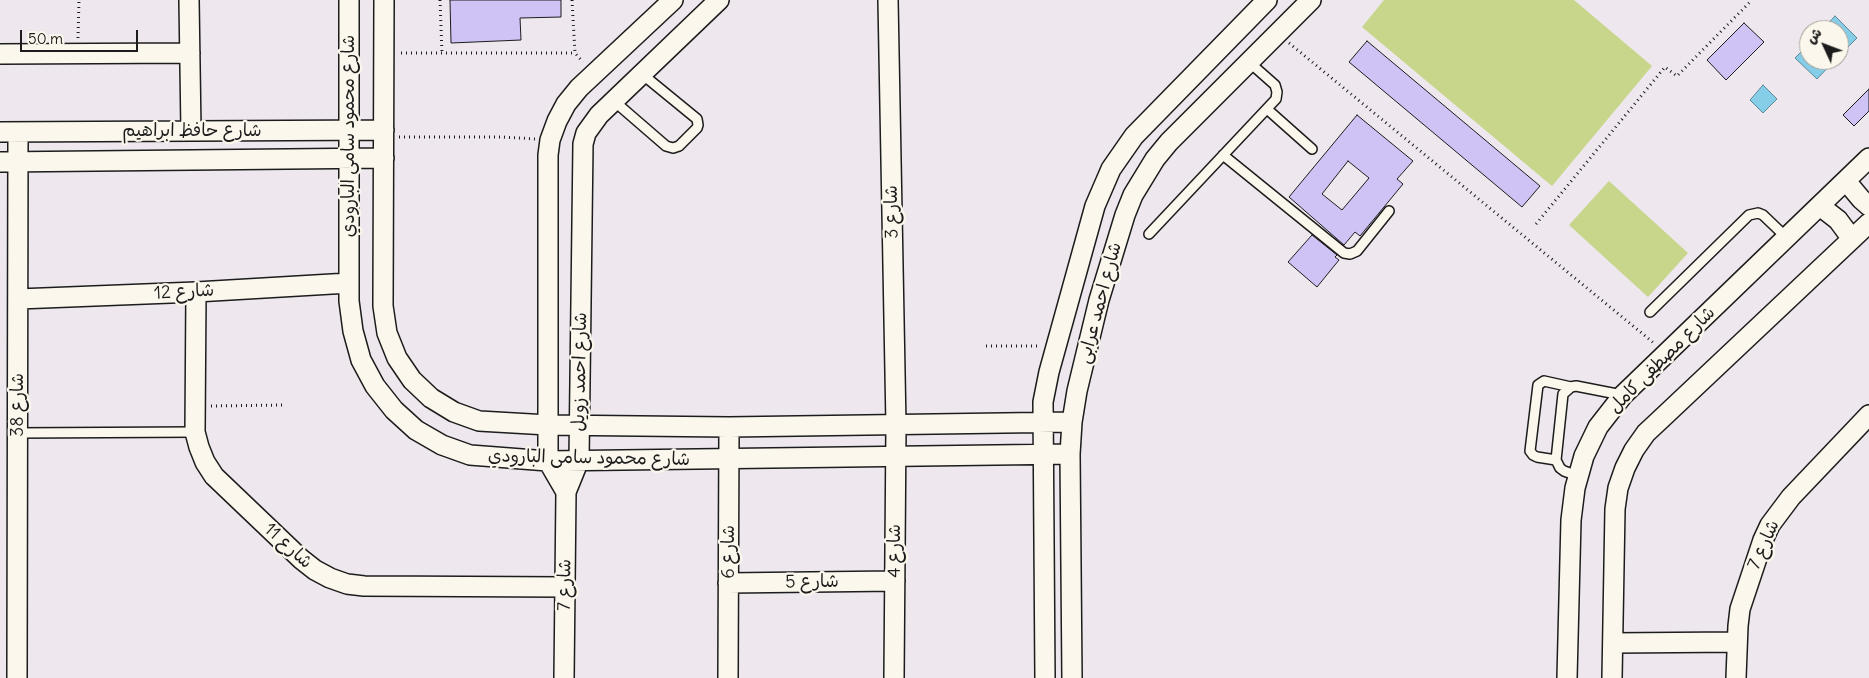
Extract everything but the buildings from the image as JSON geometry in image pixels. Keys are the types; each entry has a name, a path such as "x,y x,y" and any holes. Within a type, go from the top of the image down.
{"street":[{"path":"189,0 191,131"},
{"name":"شارع محمود سامى البارودي","path":"349,0 349,301 352,331 361,360 375,386 394,410 416,430 442,445 470,455 548,460 1070,454"},
{"name":"شارع محمود سامى البارودي","path":"384,0 383,306 387,333 397,358 412,380 431,398 454,412 479,421 548,425 730,427 1072,422"},
{"name":"شارع احمد زويل","path":"566,492 548,460 548,155 550,140 566,104 579,88 672,0"},
{"name":"شارع احمد زويل","path":"566,492 579,460 583,144 592,124 719,0"},
{"name":"شارع 3","path":"888,0 896,425"},
{"name":"شارع احمد عرابى","path":"1044,678 1042,422 1044,396 1095,206 1111,169 1134,136 1267,0"},
{"name":"شارع احمد عرابى","path":"1072,678 1070,454 1072,422 1077,391 1099,300 1125,215 1143,176 1160,153 1311,0"},
{"path":"0,54 190,54"},
{"name":"شارع حافظ ابراهيم","path":"9,132 349,130 384,133"},
{"name":"شارع 38","path":"9,132 9,162 18,299 17,678"},
{"name":"شارع حافظ ابراهيم","path":"9,162 384,158"},
{"name":"شارع مصطفى كامل","path":"1567,678 1571,520 1578,476 1584,456 1598,427 1623,395 1869,158"},
{"path":"1846,181 1860,199 1869,206"},
{"path":"1612,678 1615,509 1620,482 1634,450 1646,433 1864,229 1838,220 1820,206"},
{"name":"شارع 12","path":"18,299 196,292 349,283"},
{"name":"شارع 11","path":"196,292 195,432 202,455 214,476 301,559 315,570 330,578 347,584 364,586 565,587"},
{"name":"شارع 7","path":"1736,678 1738,626 1744,593 1770,525 1791,497 1869,416"},
{"name":"شارع 4","path":"894,678 896,425"},
{"name":"شارع 6","path":"728,678 730,427"},
{"name":"شارع 7","path":"564,678 566,492"},
{"name":"شارع 5","path":"728,583 895,581"},
{"path":"1613,643 1737,642"}],"lane":[{"path":"1149,234 1276,99 1275,85 1249,62"},
{"path":"614,101 666,146 673,148 679,146 697,128 697,119 642,74"},
{"path":"1267,109 1312,149"},
{"path":"1223,155 1344,253 1350,254 1357,251 1389,210"},
{"path":"1650,312 1749,214 1763,214 1787,238"},
{"path":"1556,460 1537,457 1530,451 1538,385 1544,381 1623,395"},
{"path":"1571,387 1563,394 1556,460 1564,471 1578,476"},
{"path":"17,433 195,432"}],"path":[{"path":"78,54 79,0"},
{"path":"440,0 442,53"},
{"path":"384,53 575,53 572,0"},
{"path":"1536,224 1665,67 1677,76 1752,0"},
{"path":"1277,33 1666,354"},
{"path":"384,133 550,140"},
{"path":"986,346 1056,346"},
{"path":"195,407 282,405"}],"green space":[{"path":"1384,0 1574,0 1652,66 1552,186 1362,27"},
{"path":"1609,181 1688,253 1648,297 1569,225"}],"water":[{"path":"1849,30 1857,38 1849,46"},
{"path":"1799,54 1799,62 1795,58"},
{"path":"1808,70 1826,70 1817,79"},
{"path":"1763,85 1777,99 1763,113 1750,100"}]}
